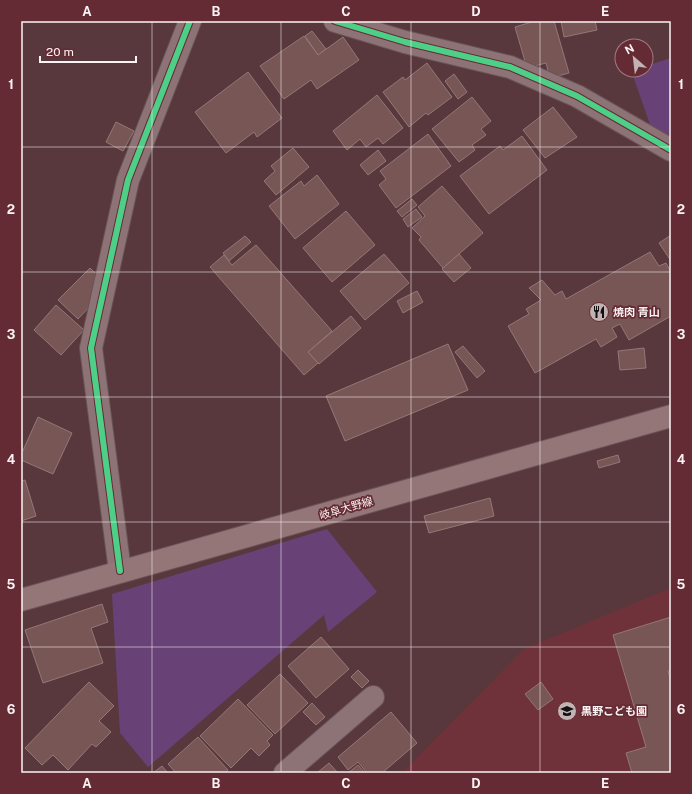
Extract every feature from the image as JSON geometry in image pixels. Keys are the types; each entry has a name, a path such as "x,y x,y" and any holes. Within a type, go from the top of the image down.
{"main road":[{"name":"岐阜大野線","path":"21,600 671,416"}],"street":[{"path":"120,571 91,348 128,180 190,21"},
{"path":"335,21 405,42 510,67 577,96 671,150"},
{"path":"285,773 373,697"}],"shaded area":[{"path":"671,58 671,143 652,130 634,78 654,78 654,63"},
{"path":"327,529 377,592 328,632 324,615 148,767 120,733 112,594"},
{"name":"黒野こども園","path":"671,588 671,773 402,773 524,649"}],"building":[{"path":"535,21 554,21 569,73 550,78 546,63 527,68 515,27"},
{"path":"561,21 595,21 597,30 564,37"},
{"path":"312,31 326,49 318,55 305,36"},
{"path":"304,36 318,55 343,37 359,60 317,89 311,80 284,99 260,66"},
{"path":"427,63 452,97 428,115 426,113 409,127 383,92 403,77 405,80"},
{"path":"248,72 282,118 257,137 254,132 226,153 195,112"},
{"path":"454,74 467,92 458,99 445,81"},
{"path":"377,95 403,128 383,144 378,138 366,147 360,139 347,150 333,131"},
{"path":"472,97 491,121 481,129 486,135 472,145 475,150 459,162 432,129"},
{"path":"553,107 577,137 545,158 523,130"},
{"path":"116,122 134,131 123,151 106,142"},
{"path":"428,134 451,166 396,208 379,185 386,179 380,171"},
{"path":"522,136 547,170 489,214 460,176 500,146 503,150"},
{"path":"293,148 309,167 276,195 264,181 275,171 271,166"},
{"path":"378,150 386,161 368,175 360,165"},
{"path":"317,175 339,204 295,239 269,206 301,181 304,186"},
{"path":"442,186 483,233 443,268 419,240 421,237 412,228 425,216 418,207"},
{"path":"412,199 417,205 402,217 397,211"},
{"path":"416,209 422,217 408,227 403,219"},
{"path":"346,211 375,245 332,282 303,248"},
{"path":"671,235 671,261 659,243"},
{"path":"245,236 251,242 229,261 223,253"},
{"path":"256,245 332,331 308,352 318,363 304,375 210,267 224,255 232,265"},
{"name":"焼肉 青山","path":"650,252 659,266 666,263 671,272 671,316 629,340 620,324 612,328 617,337 601,347 596,339 535,373 508,326 529,314 526,309 541,300 529,288 542,280 555,295 562,291 566,299"},
{"path":"384,254 409,283 365,320 340,291"},
{"path":"459,254 471,268 454,282 442,269"},
{"path":"90,268 101,279 92,304 78,319 58,300"},
{"path":"417,291 423,302 403,313 397,301"},
{"path":"56,305 84,330 61,355 34,330"},
{"path":"351,316 361,328 319,364 308,352"},
{"path":"448,344 468,390 345,441 326,396"},
{"path":"463,346 485,371 477,378 455,352"},
{"path":"644,348 646,368 620,370 618,351"},
{"path":"38,417 72,433 53,474 21,460 21,455"},
{"path":"618,455 620,462 599,468 597,461"},
{"path":"25,480 36,516 21,521 21,481"},
{"path":"490,498 494,516 429,533 424,516"},
{"path":"102,604 108,622 91,628 103,663 43,683 25,630"},
{"path":"671,617 671,670 668,671 671,682 671,773 632,773 626,753 646,747 613,635"},
{"path":"321,637 349,669 316,698 288,666"},
{"path":"358,670 369,681 362,688 351,677"},
{"path":"280,674 308,703 275,734 247,705"},
{"path":"89,682 114,706 99,721 111,732 96,747 92,744 68,770 53,755 42,765 25,748"},
{"path":"541,682 553,699 538,710 525,694"},
{"path":"238,699 273,735 267,741 270,745 259,756 251,748 231,768 200,736"},
{"path":"312,703 325,717 316,725 303,712"},
{"path":"391,712 417,743 382,773 367,773 358,762 348,770 338,757"},
{"path":"198,737 228,770 224,773 176,773 168,764"},
{"path":"329,763 338,773 317,773"},
{"path":"358,765 365,773 348,773"},
{"path":"162,766 168,773 153,773"}],"cycle path":[{"path":"120,571 91,348 128,180 190,21"},
{"path":"335,21 405,42 510,67 577,96 671,150"}],"place":[{"name":"焼肉 青山","path":"599,312"},
{"name":"黒野こども園","path":"567,711"}]}
